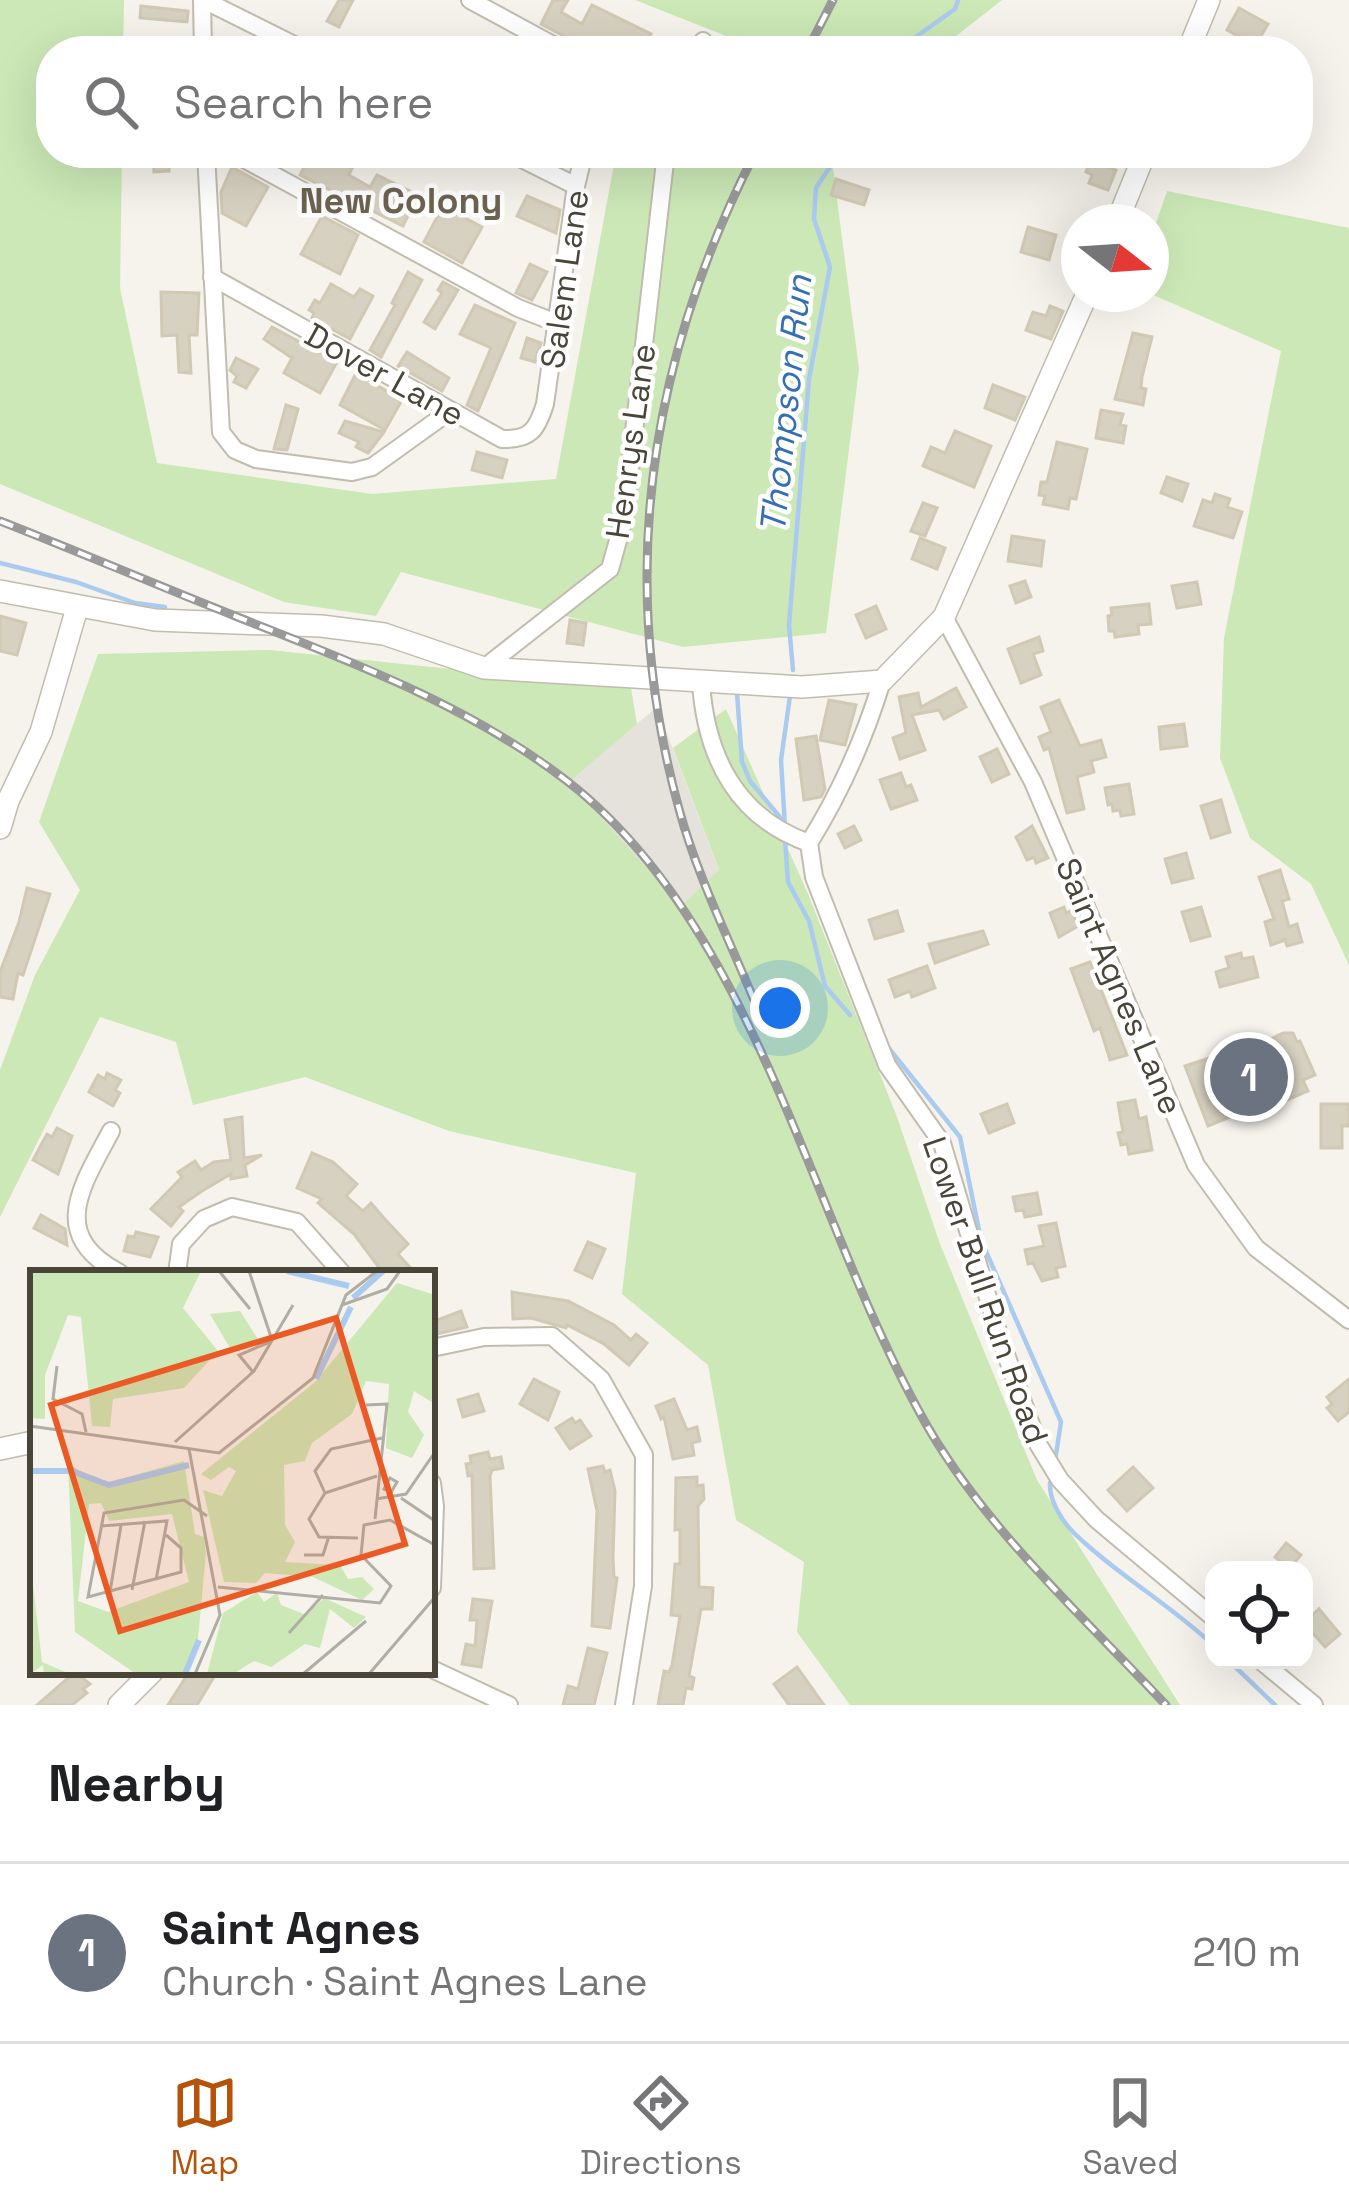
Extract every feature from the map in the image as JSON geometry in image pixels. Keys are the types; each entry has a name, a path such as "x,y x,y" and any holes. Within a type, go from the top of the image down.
{"street":[{"path":"203,36 203,0 276,36"},
{"path":"470,0 536,36"},
{"path":"1194,36 1210,0"},
{"path":"207,168 220,432 235,450 256,459 352,472 371,467 450,411"},
{"path":"261,168 518,308 559,324"},
{"path":"540,168 576,186"},
{"name":"Salem Lane","path":"545,404 580,168"},
{"name":"Henrys Lane","path":"484,668 610,569 624,520 664,168"},
{"path":"1124,204 1139,168"},
{"name":"Dover Lane","path":"212,277 502,440 522,440 538,428 545,404"},
{"path":"700,683 703,717 720,766 746,804 794,838 841,791 863,744 882,681 944,617 1079,312"},
{"path":"0,591 155,620 321,626 384,634 484,668 802,687 882,681"},
{"path":"0,828 40,732 76,608"},
{"name":"Saint Agnes Lane","path":"944,617 1033,782 1196,1165 1256,1248 1348,1317"},
{"name":"Lower Bull Run Road","path":"794,838 814,877 887,1065 942,1143 999,1335 1038,1444 1060,1480 1096,1520 1205,1611"},
{"path":"111,1131 82,1186 76,1220 86,1249 114,1270"},
{"path":"177,1270 181,1244 204,1219 232,1207 297,1222 339,1270"},
{"path":"435,1347 484,1337 552,1336 601,1379 644,1455 643,1586 624,1705"},
{"path":"0,1449 30,1443"},
{"path":"1271,1669 1314,1705"},
{"path":"435,1670 508,1705"},
{"path":"119,1705 149,1675"}],"shaded area":[{"path":"657,707 719,871 681,906 568,782"}],"green space":[{"path":"0,0 124,0 123,36 36,36 36,168 122,168 120,288 157,463 372,494 556,479 613,168 833,168 859,369 826,633 683,647 401,572 376,616 284,602 0,484"},
{"path":"635,0 1002,0 956,36 726,36"},
{"path":"1167,191 1349,228 1349,965 1311,884 1250,838 1220,758 1224,638 1281,351 1169,302 1169,204 1163,204"},
{"path":"270,650 631,688 637,724 569,782 681,906 719,870 673,748 726,709 808,894 897,1117 940,1244 1037,1480 1180,1705 850,1705 797,1632 804,1562 736,1520 708,1365 622,1294 636,1173 449,1131 305,1077 193,1105 176,1042 100,1017 0,1217 0,1070 35,975 80,890 39,822 98,654"}],"building":[{"path":"339,0 353,0 339,27 327,21"},
{"path":"553,0 568,0 561,12 582,24 592,5 651,34 564,36 541,24"},
{"path":"141,6 188,11 187,22 140,18"},
{"path":"1239,8 1268,24 1261,36 1238,36 1227,30"},
{"path":"232,168 268,187 246,226 222,213 221,192"},
{"path":"304,168 352,168 349,175 370,187 377,175 418,195 403,226 300,175"},
{"path":"1087,168 1116,170 1108,190 1089,183 1092,175"},
{"path":"836,179 869,190 864,205 831,195"},
{"path":"527,196 560,210 556,233 517,216"},
{"path":"443,206 482,227 462,263 424,242"},
{"path":"322,216 358,235 340,274 301,254"},
{"path":"1028,227 1056,235 1049,260 1021,252"},
{"path":"530,264 547,272 532,300 516,293"},
{"path":"408,272 422,280 381,357 370,350"},
{"path":"443,282 458,290 435,329 424,322 442,293 438,290"},
{"path":"331,284 354,297 360,289 373,296 350,339 312,318 314,313 309,310 315,300 320,303"},
{"path":"161,292 199,293 197,335 189,335 191,373 179,372 177,335 162,336"},
{"path":"475,305 515,323 478,411 467,405 491,348 460,334"},
{"path":"1050,306 1063,312 1051,339 1026,330 1033,312 1046,316"},
{"path":"272,327 337,362 320,393 284,373 292,358 264,339"},
{"path":"1133,333 1152,337 1142,377 1143,405 1115,399"},
{"path":"527,338 541,343 535,362 521,358"},
{"path":"407,352 449,378 442,391 398,366"},
{"path":"236,358 258,369 246,388 234,382 237,376 230,370"},
{"path":"356,373 402,400 385,430 340,405"},
{"path":"993,385 1025,397 1015,420 985,408"},
{"path":"286,405 298,409 287,450 274,449"},
{"path":"1101,410 1123,414 1123,443 1096,438"},
{"path":"345,421 384,432 368,453 356,447 359,442 339,433"},
{"path":"955,431 991,446 974,487 923,466 931,447 945,453"},
{"path":"1057,442 1087,449 1076,499 1070,498 1068,509 1043,504 1045,496 1039,495"},
{"path":"477,452 507,460 502,478 472,470"},
{"path":"1167,477 1188,484 1182,501 1161,493"},
{"path":"1215,494 1230,499 1227,507 1242,512 1233,538 1194,526 1203,500 1212,503"},
{"path":"923,503 937,508 925,536 911,531"},
{"path":"1012,536 1044,541 1041,566 1008,561"},
{"path":"920,538 945,548 937,569 912,559"},
{"path":"1025,581 1031,597 1016,603 1010,586"},
{"path":"1197,582 1201,604 1177,608 1172,586"},
{"path":"1149,604 1151,624 1138,625 1139,634 1115,637 1109,631 1111,608"},
{"path":"876,606 886,629 866,638 856,615"},
{"path":"0,616 26,623 17,655 0,651"},
{"path":"570,620 586,623 583,645 567,643"},
{"path":"1039,637 1043,651 1033,654 1041,675 1021,683 1008,649"},
{"path":"956,688 966,707 944,719 939,710 912,715 925,750 900,759 893,738 906,733 899,697 918,693 921,707"},
{"path":"829,700 856,705 845,745 820,740"},
{"path":"1059,700 1080,746 1101,740 1106,757 1091,761 1094,772 1077,777 1084,809 1067,813 1049,748 1044,750 1039,737 1051,732 1041,707"},
{"path":"1184,724 1187,746 1161,749 1159,727"},
{"path":"816,736 825,789 821,797 804,800 796,739"},
{"path":"997,749 1009,774 992,782 980,757"},
{"path":"901,773 917,800 891,809 880,780"},
{"path":"1129,784 1134,814 1121,816 1120,810 1113,811 1112,804 1108,805 1105,788"},
{"path":"1221,800 1230,832 1211,838 1201,806"},
{"path":"854,826 861,840 845,848 838,834"},
{"path":"1032,826 1048,858 1036,863 1034,857 1027,860 1016,837"},
{"path":"1186,853 1193,878 1172,883 1165,859"},
{"path":"1280,870 1289,899 1282,901 1289,927 1297,924 1302,942 1287,946 1285,940 1271,945 1265,922 1274,919 1259,877"},
{"path":"27,888 50,894 23,975 18,973 13,999 0,997 0,972"},
{"path":"1064,907 1066,913 1072,910 1078,926 1059,937 1050,913"},
{"path":"1201,907 1210,936 1191,941 1182,912"},
{"path":"897,911 903,931 875,939 869,920"},
{"path":"983,931 988,944 935,963 929,944"},
{"path":"1241,953 1242,959 1253,957 1258,977 1220,987 1216,972 1229,968 1226,957"},
{"path":"1090,962 1127,1055 1110,1060 1100,1028 1094,1031 1071,969"},
{"path":"927,966 935,988 912,997 910,991 895,997 889,980"},
{"path":"1283,1033 1293,1033 1300,1041 1315,1075 1303,1080 1308,1091 1208,1126 1185,1066 1243,1047 1244,1052"},
{"path":"107,1073 121,1080 113,1106 89,1092 98,1075 105,1079"},
{"path":"1135,1100 1139,1119 1146,1117 1152,1150 1129,1154 1118,1133 1123,1132 1118,1103"},
{"path":"1007,1104 1014,1123 989,1133 981,1114"},
{"path":"1321,1104 1349,1104 1342,1148 1321,1148"},
{"path":"242,1117 244,1158 262,1155 245,1165 247,1176 231,1179 231,1174 179,1207 183,1211 171,1226 151,1209 182,1177 178,1172 195,1161 201,1170 231,1160 225,1120"},
{"path":"57,1128 72,1136 58,1174 33,1160 47,1134 52,1137"},
{"path":"312,1153 333,1162 357,1184 346,1196 363,1211 371,1203 408,1244 398,1254 412,1270 381,1270 354,1234 318,1203 322,1199 297,1188"},
{"path":"1037,1193 1041,1214 1025,1217 1023,1210 1016,1211 1013,1197"},
{"path":"41,1215 65,1229 67,1245 34,1228"},
{"path":"1056,1223 1065,1266 1056,1268 1058,1277 1042,1281 1033,1263 1028,1264 1025,1250 1044,1246 1039,1226"},
{"path":"136,1232 158,1237 150,1257 124,1251 128,1236"},
{"path":"588,1242 605,1249 592,1278 575,1270"},
{"path":"512,1292 568,1301 614,1325 631,1340 636,1334 647,1343 629,1365 604,1344 567,1325 513,1319"},
{"path":"461,1311 467,1327 435,1334 435,1321"},
{"path":"534,1379 559,1392 548,1420 520,1404"},
{"path":"1349,1379 1349,1412 1338,1421 1327,1408 1332,1404 1327,1397"},
{"path":"478,1394 484,1411 463,1417 458,1400"},
{"path":"674,1399 687,1430 697,1427 700,1441 692,1443 694,1455 673,1459 664,1417 661,1419 656,1406"},
{"path":"572,1418 575,1423 580,1420 591,1436 570,1449 556,1428"},
{"path":"488,1452 490,1459 501,1457 503,1468 492,1470 490,1476 494,1568 474,1569 472,1475 468,1476 466,1464 471,1463 470,1456"},
{"path":"603,1466 605,1472 610,1470 615,1491 617,1578 610,1628 592,1626 597,1511 588,1469"},
{"path":"1133,1467 1153,1488 1127,1511 1108,1490"},
{"path":"697,1477 704,1499 698,1506 699,1587 713,1588 712,1609 701,1609 689,1676 694,1678 692,1689 686,1688 683,1705 658,1705 664,1671 669,1672 672,1665 680,1616 671,1615 675,1564 680,1564 676,1478"},
{"path":"1286,1543 1301,1555 1296,1561 1275,1557"},
{"path":"473,1599 492,1601 481,1667 462,1664 466,1644 475,1646 477,1620 470,1620"},
{"path":"1319,1609 1340,1634 1325,1647 1313,1633 1313,1615"},
{"path":"588,1648 607,1653 594,1705 563,1705 568,1686 578,1689"},
{"path":"797,1667 824,1705 789,1705 774,1684"},
{"path":"72,1675 90,1684 72,1705 37,1705"},
{"path":"187,1675 215,1675 197,1705 168,1705"}],"waterway":[{"name":"Thompson Run","path":"917,36 955,9 958,0"},
{"name":"Thompson Run","path":"793,670 789,625 809,379 830,267 814,219 816,188 829,168"},
{"path":"0,563 135,603 165,607"},
{"path":"737,693 742,762 750,781 784,822"},
{"name":"Thompson Run","path":"785,827 781,760 790,696"},
{"name":"Thompson Run","path":"785,839 788,882 809,921 825,986 850,1015"},
{"name":"Thompson Run","path":"887,1046 960,1137 981,1240 1061,1422 1055,1461"},
{"name":"Thompson Run","path":"1050,1483 1057,1510 1074,1533 1205,1638"},
{"name":"Thompson Run","path":"1237,1669 1275,1705"}],"railway":[{"path":"815,36 833,0"},
{"path":"748,168 689,311 667,392 653,474 647,556 649,639 660,724 679,809 704,884 756,1005"},
{"path":"0,521 365,668 449,707 567,781 632,842 686,913 732,992 881,1336 945,1455 1002,1531 1166,1705"}],"place":[{"name":"Saint Agnes","path":"1249,1077"}],"district":[{"name":"New Colony","path":"401,200"}]}
